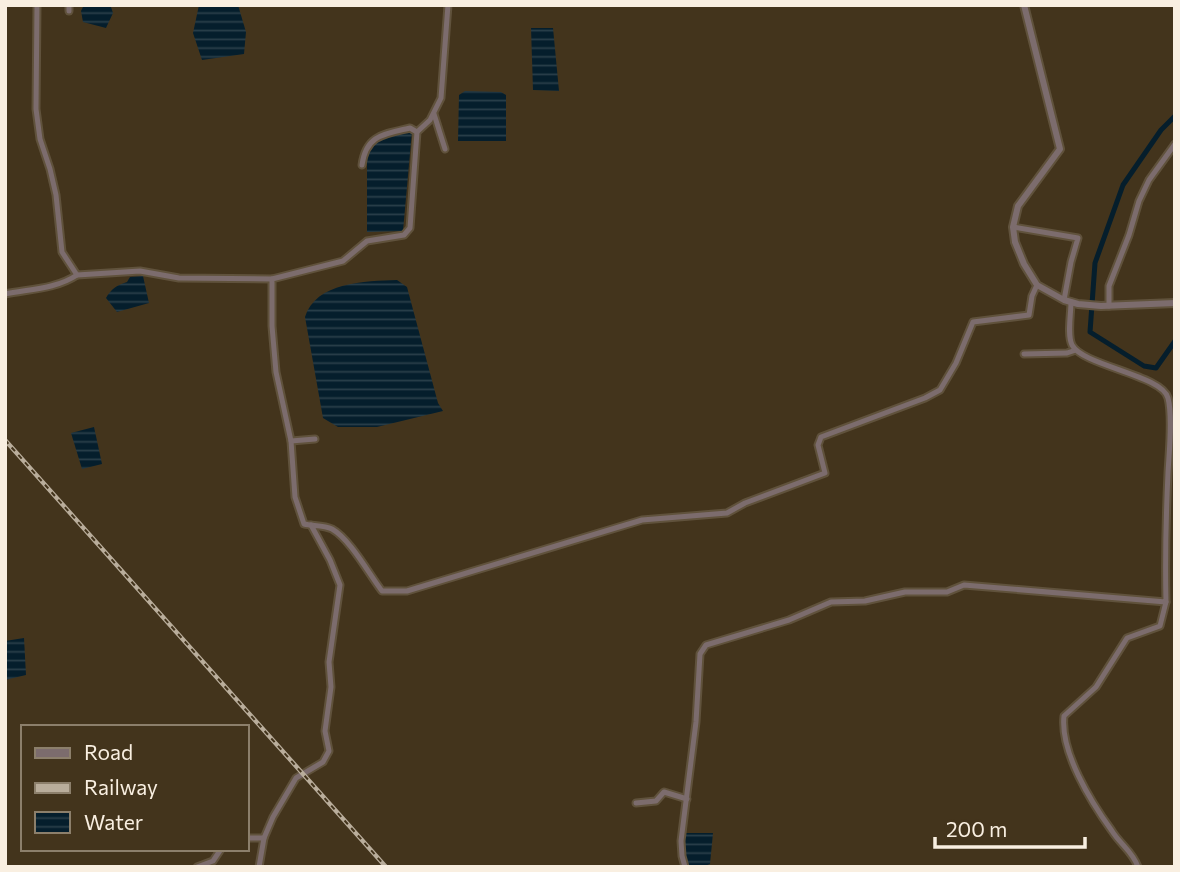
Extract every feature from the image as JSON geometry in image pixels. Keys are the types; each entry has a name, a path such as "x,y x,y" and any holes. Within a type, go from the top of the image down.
{"street":[{"path":"37,5 36,109 40,139 56,195 62,252 77,275"},
{"path":"5,294 66,282 77,275 140,271 179,278 272,279 343,261 367,241 404,235 410,228 417,132 434,114 441,98 448,5"},
{"path":"1024,5 1060,149 1018,206 1013,227 1015,242 1024,264 1037,285 1071,302 1101,306 1175,303"},
{"path":"434,114 445,149"},
{"path":"362,165 364,151 370,141 410,128 417,132"},
{"path":"1109,306 1109,286 1139,201 1149,180 1175,144"},
{"path":"1013,227 1078,237 1071,262 1070,343 1076,350 1113,368 1160,386 1168,397 1170,442 1165,551 1166,602 1160,626 1128,638 1096,687 1064,716 1063,730 1074,765 1087,791 1110,830 1130,852 1138,867"},
{"path":"272,279 276,372 291,441 295,497 304,524 331,529 352,547 382,591 407,591 642,520 727,513 825,473 818,445 821,437 940,390 956,363 973,322 1029,315 1037,285"},
{"path":"1024,354 1067,353 1076,350"},
{"path":"291,441 315,439"},
{"path":"259,867 264,838 272,817 296,778 323,762 328,751 325,731 331,687 329,662 340,585 311,525"},
{"path":"685,867 681,841 696,722 700,654 706,645 789,620 831,602 865,600 905,592 947,592 964,585 1166,602"},
{"path":"636,803 656,801 664,792 687,799"},
{"path":"248,838 264,838"},
{"path":"197,867 213,861 220,851"}],"water":[{"path":"84,5 111,7 113,13 106,28 83,22 81,11"},
{"path":"199,5 238,5 246,32 244,54 202,60 193,33"},
{"path":"531,28 553,28 559,91 533,90"},
{"path":"465,91 501,92 506,95 506,141 458,141 459,95"},
{"path":"412,131 403,231 367,232 369,146 392,134"},
{"path":"143,276 149,303 117,312 106,298 108,295 130,277"},
{"path":"397,280 407,287 438,403 443,411 377,427 338,427 323,418 305,317 311,305 331,290 357,283"},
{"path":"94,427 102,464 82,469 71,433"},
{"path":"24,638 26,675 5,680 5,641"},
{"path":"686,833 713,833 710,864 688,867 683,847"}],"waterway":[{"path":"1175,116 1161,130 1123,185 1095,263 1090,332 1144,366 1156,368 1175,341"}],"railway":[{"path":"5,440 386,867"}]}
